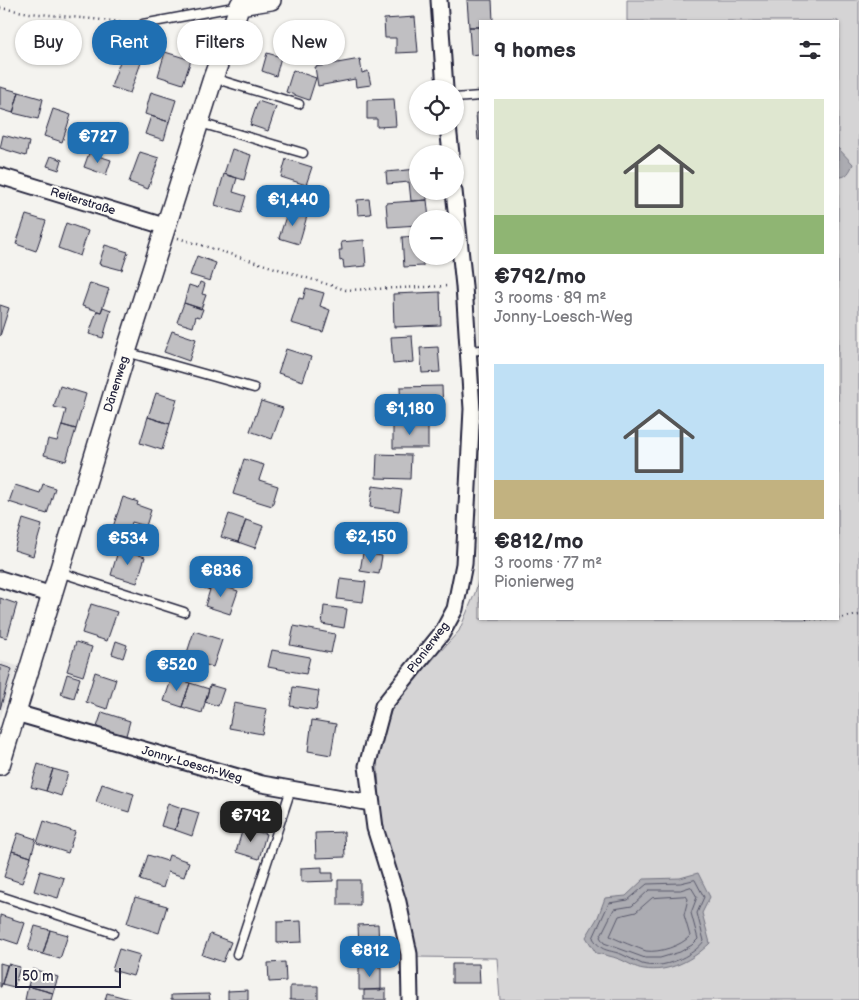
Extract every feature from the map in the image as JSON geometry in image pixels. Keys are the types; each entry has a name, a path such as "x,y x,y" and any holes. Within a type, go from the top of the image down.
{"street":[{"path":"240,5 271,0"},
{"path":"439,0 444,80"},
{"name":"Dänenweg","path":"0,765 126,352 214,78 240,5"},
{"name":"Reiterstraße","path":"0,176 166,230"},
{"name":"Pionierweg","path":"410,1000 408,954 398,902 375,828 367,766 383,706 442,633 455,609 461,585 464,564 474,350 464,286 455,200"},
{"path":"0,579 52,595"},
{"name":"Jonny-Loesch-Weg","path":"16,713 262,784 371,803"}],"lane":[{"path":"163,20 240,5"},
{"path":"214,78 299,104"},
{"path":"464,97 479,96"},
{"path":"200,123 303,154"},
{"path":"126,352 254,388"},
{"path":"59,572 184,612"},
{"path":"238,954 291,789"},
{"path":"0,896 113,933"}],"path":[{"path":"0,8 102,20"},
{"path":"166,230 346,290 464,286"},
{"path":"839,618 859,615"}],"shaded area":[{"path":"627,0 859,0 859,1000 500,1000 497,958 415,957 381,823 377,755 394,702 459,631 479,579 479,620 839,620 839,20 627,20"},
{"path":"0,661 18,666 0,718"}],"water":[{"path":"839,149 853,164 848,174 839,177"},
{"path":"698,873 710,897 702,913 710,943 696,955 680,964 653,970 634,966 616,958 596,953 586,937 598,917 605,898 626,896 644,879 680,878"}],"building":[{"path":"467,0 492,0 493,20 479,20 479,27 469,27"},
{"path":"415,17 418,52 396,53 396,38 385,38 384,19"},
{"path":"469,27 479,27 479,54 471,55"},
{"path":"167,53 177,56 177,65 189,65 183,84 158,76 161,65 167,65"},
{"path":"267,53 273,55 273,65 279,65 276,76 262,71"},
{"path":"360,59 362,73 368,71 371,85 356,87 355,79 318,86 315,67 345,65 345,62"},
{"path":"119,65 140,65 130,93 111,87"},
{"path":"293,70 316,78 309,100 286,92"},
{"path":"0,87 19,92 13,113 0,109"},
{"path":"19,92 43,99 38,119 13,113"},
{"path":"151,92 176,100 169,122 145,114"},
{"path":"394,99 396,126 377,127 377,119 367,119 367,100"},
{"path":"258,101 276,107 268,131 250,125"},
{"path":"53,109 71,115 62,142 44,136"},
{"path":"476,113 479,113 478,140"},
{"path":"151,116 169,122 164,140 145,134"},
{"path":"3,135 29,142 26,156 0,148"},
{"path":"232,149 251,155 244,180 224,174"},
{"path":"140,152 159,158 148,189 129,182"},
{"path":"89,153 111,160 106,175 84,167"},
{"path":"51,156 62,160 59,170 47,166"},
{"path":"286,159 312,167 306,185 281,177"},
{"path":"409,170 409,182 387,184 386,172"},
{"path":"224,174 237,178 233,192 246,196 241,213 215,205"},
{"path":"369,199 371,214 358,215 357,200"},
{"path":"427,200 428,210 409,210 409,226 388,227 386,203"},
{"path":"288,210 307,216 299,244 279,238"},
{"path":"26,215 46,221 36,251 16,244"},
{"path":"66,223 88,231 80,256 58,248"},
{"path":"402,237 409,237 409,265 423,266 404,267"},
{"path":"364,240 366,266 344,268 343,260 340,261 339,250 342,250 341,242"},
{"path":"105,245 128,252 122,270 99,264"},
{"path":"197,256 216,263 210,281 190,275"},
{"path":"200,282 205,284 202,294 206,295 201,309 184,303 189,285 198,288"},
{"path":"90,283 109,289 101,312 82,306"},
{"path":"306,288 324,293 320,306 330,310 323,332 291,323 299,298 303,299"},
{"path":"440,292 441,325 394,327 393,294"},
{"path":"184,303 203,309 200,317 196,316 193,327 177,322"},
{"path":"0,305 9,308 0,336"},
{"path":"103,307 111,310 103,338 89,334 97,311 101,312"},
{"path":"172,331 196,339 189,361 164,352"},
{"path":"412,336 414,362 393,364 391,337"},
{"path":"438,347 440,372 422,373 420,348"},
{"path":"286,349 311,357 303,381 278,373"},
{"path":"60,386 86,394 76,429 62,425 66,410 54,407"},
{"path":"442,386 443,412 401,414 400,387"},
{"path":"156,393 177,399 170,424 148,417"},
{"path":"261,401 283,408 272,439 250,431"},
{"path":"148,417 170,424 162,450 140,443"},
{"path":"62,425 76,429 66,461 44,455 48,439 57,441"},
{"path":"393,425 428,425 428,448 393,448"},
{"path":"377,454 411,455 410,479 376,478"},
{"path":"244,459 264,465 259,480 278,486 272,506 233,494"},
{"path":"43,484 55,488 47,514 9,502 15,485 40,493"},
{"path":"373,486 402,490 399,511 370,507"},
{"path":"123,497 138,502 137,505 151,510 146,526 132,522 127,538 111,533"},
{"path":"229,514 246,520 238,542 221,537"},
{"path":"23,519 42,525 33,556 14,550"},
{"path":"246,520 263,526 255,548 238,542"},
{"path":"119,548 145,557 137,583 111,575"},
{"path":"363,553 382,556 379,574 360,571"},
{"path":"208,577 214,579 210,590 204,588"},
{"path":"340,579 366,582 363,602 337,599"},
{"path":"212,583 238,591 230,614 205,606"},
{"path":"0,598 17,604 7,638 0,636"},
{"path":"91,604 117,612 107,641 82,633"},
{"path":"324,606 347,609 344,628 322,624"},
{"path":"294,626 335,634 331,653 290,645"},
{"path":"194,631 222,640 213,667 185,659"},
{"path":"116,641 127,645 123,658 112,654"},
{"path":"76,642 92,647 83,676 67,671"},
{"path":"272,650 310,657 306,674 268,667"},
{"path":"0,665 12,669 0,709"},
{"path":"95,672 116,679 107,709 86,702"},
{"path":"67,674 80,678 74,698 61,694"},
{"path":"172,677 190,683 182,707 164,701"},
{"path":"190,683 209,689 202,713 182,707"},
{"path":"210,685 224,689 218,706 205,702"},
{"path":"293,687 319,691 316,710 290,706"},
{"path":"234,703 267,709 262,734 229,728"},
{"path":"102,712 130,721 125,739 96,730"},
{"path":"312,720 336,724 331,755 308,751"},
{"path":"38,764 53,769 46,791 31,787"},
{"path":"53,769 68,773 61,796 46,791"},
{"path":"102,784 134,794 129,812 96,802"},
{"path":"168,803 182,808 175,830 161,826"},
{"path":"182,808 199,813 192,836 175,830"},
{"path":"44,821 75,832 68,853 37,843"},
{"path":"243,828 266,834 259,859 236,852"},
{"path":"344,832 345,857 316,858 315,833"},
{"path":"18,833 36,839 31,857 12,851"},
{"path":"12,851 31,857 22,883 4,877"},
{"path":"148,855 167,861 169,855 189,862 184,877 168,872 163,888 140,880"},
{"path":"322,867 322,873 333,873 333,881 301,882 301,868"},
{"path":"40,871 64,878 58,898 34,891"},
{"path":"338,880 360,880 360,905 338,905"},
{"path":"135,897 167,906 159,933 127,923"},
{"path":"0,915 25,923 18,944 0,938"},
{"path":"301,921 302,942 277,943 277,922"},
{"path":"378,924 379,948 359,948 358,925"},
{"path":"35,926 50,930 43,954 28,950"},
{"path":"50,930 68,935 60,959 43,954"},
{"path":"210,934 231,942 223,962 202,955"},
{"path":"119,949 140,955 133,976 112,970"},
{"path":"285,962 286,981 269,982 268,963"},
{"path":"0,963 7,965 1,987 0,987"},
{"path":"8,964 20,967 14,987 2,984"},
{"path":"452,964 479,964 480,983 452,983"},
{"path":"359,967 381,967 381,990 359,990"},
{"path":"33,969 58,977 53,993 28,986"},
{"path":"28,986 53,993 51,1000 25,1000"},
{"path":"290,986 318,986 318,1000 290,1000"},
{"path":"386,989 386,1000 364,1000 364,990"},
{"path":"248,990 248,1000 228,1000 228,991"},
{"path":"107,993 133,1000 105,1000"},
{"path":"209,994 210,1000 171,1000 171,995"}]}
